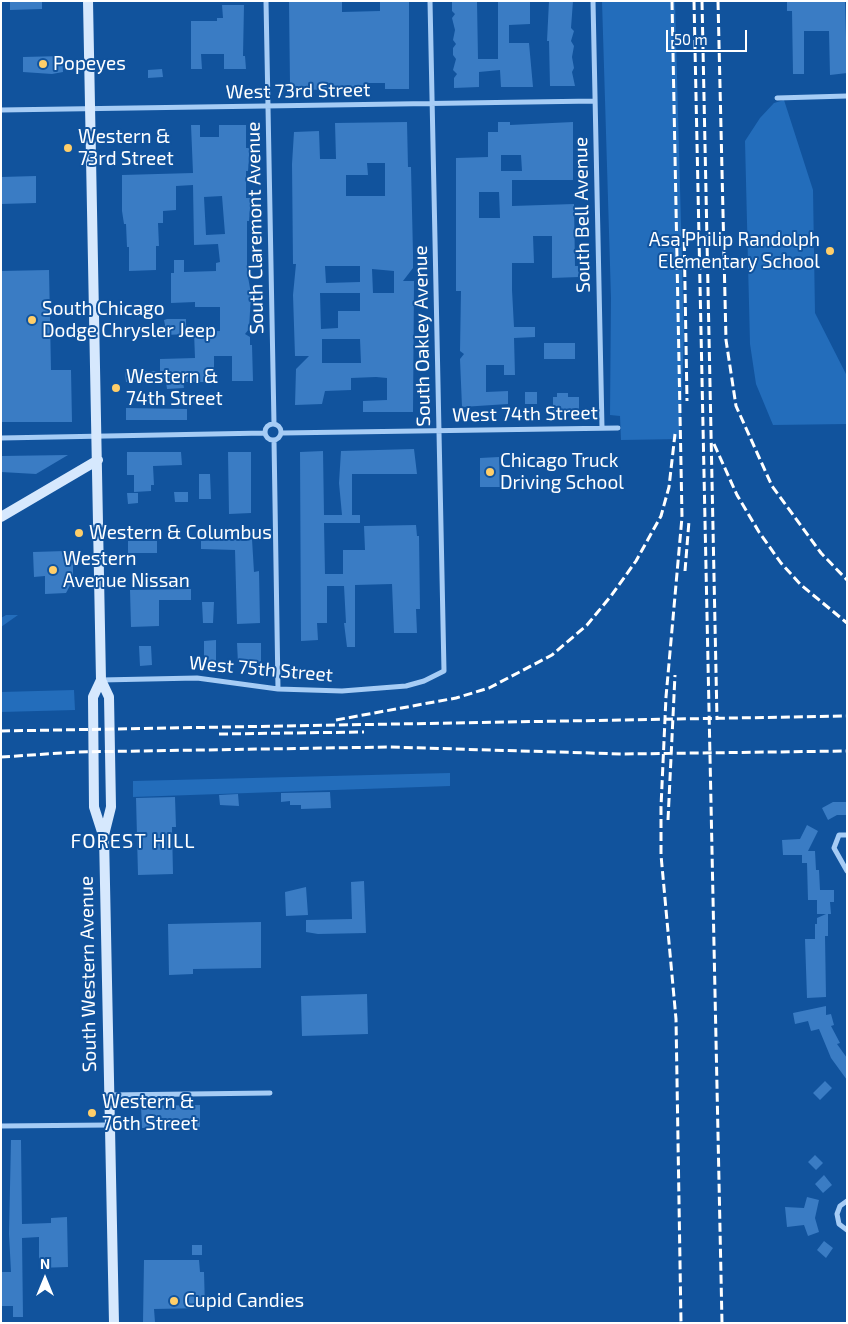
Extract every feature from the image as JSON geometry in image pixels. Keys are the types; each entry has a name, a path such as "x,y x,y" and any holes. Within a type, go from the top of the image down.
{"main road":[{"name":"South Western Avenue","path":"88,1 101,680 109,697 111,807 104,835 114,1323"},
{"path":"1,517 98,460"},
{"name":"South Western Avenue","path":"101,680 93,697 94,807 104,835"}],"street":[{"name":"South Claremont Avenue","path":"266,1 274,424"},
{"name":"South Oakley Avenue","path":"430,1 444,671"},
{"name":"South Bell Avenue","path":"593,1 602,428"},
{"path":"776,98 847,96"},
{"name":"West 73rd Street","path":"1,110 595,102"},
{"path":"265,434 267,426 274,424 280,426 282,434 274,440"},
{"name":"West 74th Street","path":"282,434 618,428"},
{"path":"1,438 265,434 274,440"},
{"path":"274,440 278,689"},
{"name":"West 75th Street","path":"101,680 196,678 278,689 342,691 406,686 424,682 444,671"},
{"path":"847,835 839,835 834,848 847,871"},
{"path":"108,1095 270,1093"},
{"path":"1,1126 109,1125"},
{"path":"847,1201 840,1206 837,1214 839,1224 847,1230"}],"shaded area":[{"path":"602,1 675,1 684,335 680,439 621,440 620,416 610,415 611,298"},
{"path":"784,100 813,190 815,313 847,376 847,424 773,425 756,384 750,344 745,141 760,118 774,103"},
{"path":"6,615 18,615 1,627 1,618"},
{"path":"74,690 75,710 1,712 1,692"},
{"path":"450,773 450,786 133,797 133,781"}],"building":[{"path":"10,1 42,1 42,9 10,10"},
{"path":"289,1 342,1 342,12 380,11 380,1 409,1 409,89 385,89 385,83 366,83 366,89 295,90 290,85"},
{"path":"452,1 477,1 478,59 498,59 498,1 530,1 530,24 509,25 509,43 529,43 533,87 501,87 500,70 479,72 479,87 454,88 454,78 457,74 453,70 456,59 453,55 453,48 456,44 453,40 455,30 452,18 455,14 452,11"},
{"path":"549,1 573,1 571,28 574,31 571,41 574,46 572,57 574,68 572,72 575,86 550,86 549,41 547,41"},
{"path":"787,1 845,1 847,73 830,75 829,31 804,31 804,74 793,74 792,11 787,11"},
{"path":"222,5 244,5 243,56 245,56 246,69 224,69 224,54 201,54 202,69 191,69 191,21 217,21 217,18 223,18"},
{"name":"Popeyes","path":"62,56 63,72 52,74 23,72 23,57"},
{"path":"162,69 163,77 148,78 148,70"},
{"path":"407,122 408,167 411,167 413,268 403,281 414,281 413,412 363,412 363,401 387,400 387,378 376,377 351,378 351,390 325,391 322,404 295,405 296,369 309,356 295,356 293,295 296,264 293,264 292,164 294,132 319,131 320,159 336,159 335,123","holes":["367,163 385,163 385,196 346,196 346,175 368,175","325,266 360,266 360,282 326,283","372,269 394,271 394,293 373,293","320,293 360,293 360,311 338,311 338,328 321,329","322,339 360,339 361,363 322,363"]},
{"path":"498,122 510,122 510,125 573,122 573,180 512,180 512,206 574,204 575,266 578,266 579,277 552,278 552,236 533,236 534,263 512,263 512,290 514,327 535,327 535,337 514,338 515,375 504,375 504,365 486,365 486,392 508,391 508,404 462,407 460,359 464,354 460,351 461,291 456,291 456,158 488,157 488,132 498,132","holes":["501,155 521,155 522,171 501,171","479,192 499,192 500,218 479,218"]},
{"path":"191,125 200,125 200,137 219,137 219,125 246,125 246,148 249,148 249,159 248,171 246,171 246,198 250,198 249,221 247,221 247,271 251,294 249,329 245,334 250,337 250,345 252,345 253,381 232,381 232,356 214,356 214,382 183,382 184,388 167,389 166,382 126,382 125,372 160,371 160,359 195,358 194,332 220,331 220,307 195,307 195,302 171,303 171,273 174,273 174,260 184,260 184,272 216,271 216,263 220,262 218,244 194,245 193,185 176,186 176,210 163,211 163,223 158,223 159,246 156,246 156,270 129,271 129,247 127,247 126,224 124,224 122,211 122,175 193,173","holes":["222,196 225,234 206,235 204,197"]},
{"path":"36,176 36,203 1,204 1,177"},
{"name":"South Chicago Dodge Chrysler Jeep","path":"49,270 51,370 71,370 72,422 1,422 1,271"},
{"path":"186,319 186,334 167,335 164,320"},
{"path":"544,343 575,343 575,359 544,359"},
{"path":"525,392 537,392 537,404 525,404"},
{"path":"557,393 568,393 568,397 579,397 579,412 553,412 553,397 557,397"},
{"path":"126,408 187,409 187,420 126,420"},
{"path":"414,449 417,474 352,474 352,515 360,515 360,523 324,523 325,574 343,574 343,550 365,550 364,526 416,525 417,536 419,536 420,609 416,609 417,633 394,633 392,584 355,585 355,647 347,647 344,623 346,623 344,586 327,586 327,623 317,623 318,640 301,641 300,452 323,451 324,515 342,515 339,483 341,451"},
{"path":"127,452 181,452 182,465 153,466 154,485 151,485 151,491 134,492 134,475 127,475"},
{"path":"228,452 251,452 251,513 229,514"},
{"path":"68,455 36,474 1,472 1,456"},
{"name":"Chicago Truck Driving School","path":"499,457 500,487 480,487 480,458"},
{"path":"199,474 210,474 211,499 199,499"},
{"path":"174,492 188,492 188,502 175,502"},
{"path":"127,493 138,493 138,503 128,504"},
{"path":"252,539 254,572 259,571 260,623 237,624 235,550 201,549 201,541"},
{"path":"128,541 157,541 157,553 128,553"},
{"name":"Western Avenue Nissan","path":"65,551 73,563 73,580 66,593 45,594 45,576 34,577 33,552"},
{"path":"191,589 191,600 159,600 159,626 131,627 130,590"},
{"path":"202,602 214,602 213,623 203,623"},
{"path":"216,640 216,664 204,664 204,641"},
{"path":"237,643 261,643 261,663 238,663"},
{"path":"139,646 151,646 152,665 140,666"},
{"path":"330,792 331,808 301,809 301,805 290,805 290,801 281,802 281,793"},
{"path":"238,794 239,806 220,805 219,795"},
{"path":"175,797 176,827 172,827 173,874 138,875 136,798"},
{"path":"833,802 847,802 847,815 837,815 828,820 822,808"},
{"path":"807,825 818,831 808,851 815,851 816,870 819,870 820,890 834,890 834,902 830,902 831,914 828,914 828,936 825,936 826,997 807,998 805,939 815,939 817,918 826,914 817,914 817,900 808,900 807,863 802,863 802,855 783,855 782,840 800,839"},
{"path":"364,881 366,933 318,934 306,932 306,920 352,919 351,882"},
{"path":"306,887 308,915 286,916 285,892"},
{"path":"261,922 261,968 193,969 193,974 169,975 168,924"},
{"path":"367,994 368,1034 302,1036 301,996"},
{"path":"826,1006 826,1015 831,1014 834,1025 831,1026 840,1043 837,1044 847,1058 847,1080 831,1058 819,1029 811,1031 808,1021 795,1024 793,1013"},
{"path":"825,1081 832,1088 820,1100 813,1093"},
{"path":"200,1105 200,1127 142,1128 141,1106"},
{"path":"11,1140 21,1140 22,1224 51,1223 51,1218 67,1217 68,1267 39,1268 39,1237 22,1238 23,1317 13,1317 13,1306 1,1306 1,1272 11,1272 9,1234"},
{"path":"815,1155 823,1163 816,1170 808,1162"},
{"path":"824,1175 832,1185 823,1193 815,1184"},
{"path":"807,1197 819,1200 815,1218 819,1232 808,1236 804,1225 787,1227 785,1207 804,1208"},
{"path":"824,1241 833,1248 826,1258 817,1250"},
{"path":"192,1245 202,1245 202,1255 192,1255"},
{"name":"Cupid Candies","path":"144,1260 199,1260 200,1272 204,1272 205,1308 154,1309 155,1322 143,1322"}],"railway":[{"path":"672,1 682,517 666,697 661,807 661,855 676,1019 681,1323"},
{"path":"694,1 722,1323"},
{"path":"702,1 717,720"},
{"path":"718,1 726,340 736,406 772,486 821,553 847,580"},
{"path":"684,229 687,401"},
{"path":"336,720 456,698 489,688 552,655 587,625 636,561 661,516 669,487 675,434"},
{"path":"714,444 737,495 759,532 781,563 801,585 847,623"},
{"path":"685,571 689,521"},
{"path":"668,820 675,675"},
{"path":"1,731 847,716"},
{"path":"219,734 364,732"},
{"path":"1,757 77,752 389,747 624,754 847,751"}],"place":[{"name":"Popeyes","path":"43,64"},
{"name":"Western & 73rd Street","path":"68,148"},
{"name":"Asa Philip Randolph Elementary School","path":"830,251"},
{"name":"South Chicago Dodge Chrysler Jeep","path":"32,320"},
{"name":"Western & 74th Street","path":"116,388"},
{"name":"Chicago Truck Driving School","path":"490,472"},
{"name":"Western & Columbus","path":"79,533"},
{"name":"Western Avenue Nissan","path":"53,570"},
{"name":"Western & 76th Street","path":"92,1113"},
{"name":"Cupid Candies","path":"174,1301"}],"district":[{"name":"FOREST HILL","path":"133,841"}]}
